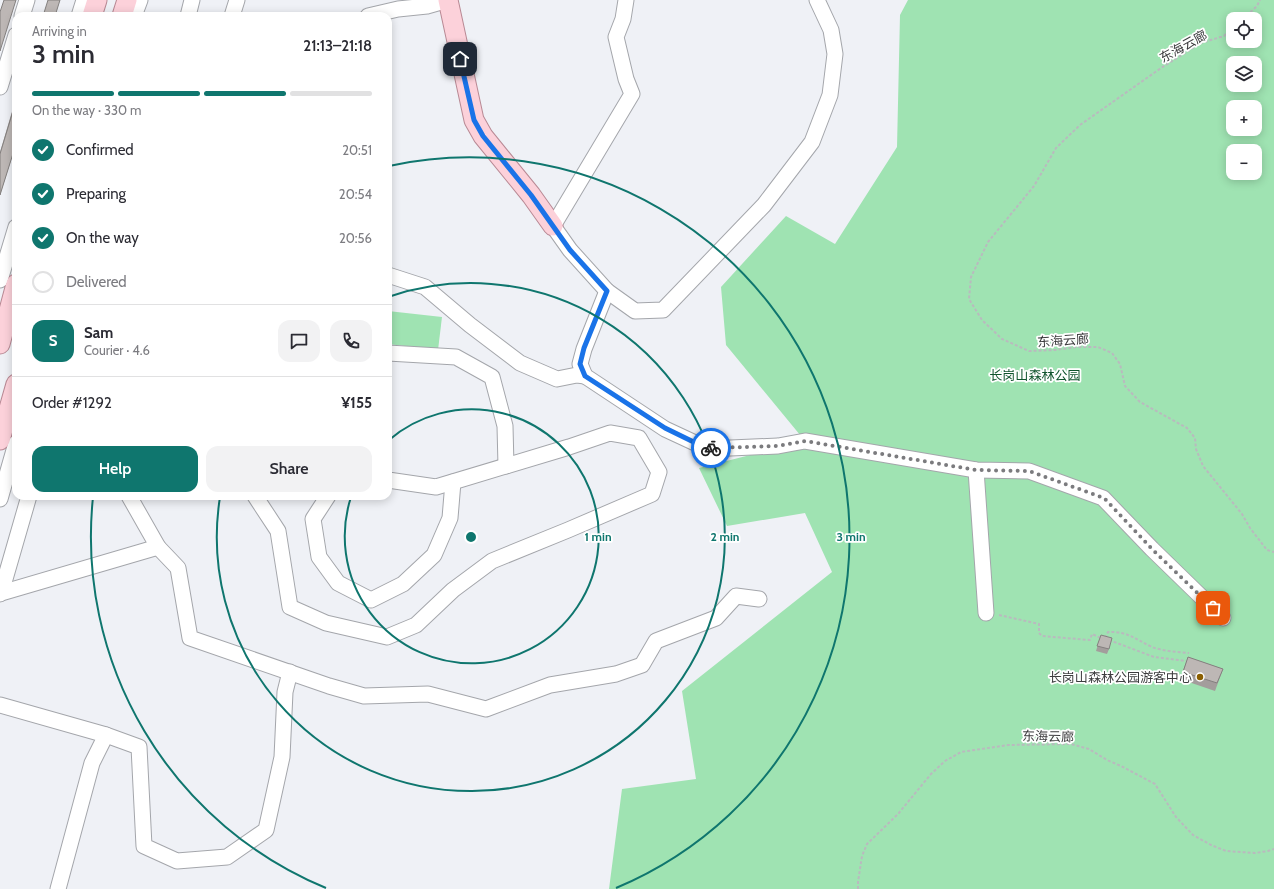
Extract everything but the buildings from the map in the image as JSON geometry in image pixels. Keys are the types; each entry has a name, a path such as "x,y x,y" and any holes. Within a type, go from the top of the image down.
{"main road":[{"path":"93,12 97,0"},
{"path":"123,12 126,0"},
{"path":"448,0 474,120 483,136 531,195 553,226"},
{"path":"0,344 12,299"},
{"path":"0,440 12,398"}],"street":[{"path":"23,12 27,0"},
{"path":"80,12 84,0"},
{"path":"136,12 140,0"},
{"path":"189,12 192,0"},
{"path":"233,12 237,0"},
{"path":"385,12 427,6 448,0"},
{"path":"626,0 623,19 616,37 626,79 632,94 553,226 570,250 607,291 635,311 663,310 764,205 812,142 830,95 835,54 831,30 817,0"},
{"path":"0,87 12,48"},
{"path":"0,280 12,240"},
{"path":"392,275 425,287 470,325 520,363 557,379 577,375 585,376 665,428 708,449 778,446 805,441 976,470 1029,471 1104,498 1152,549 1223,618"},
{"path":"585,376 580,364 584,348 607,291"},
{"path":"392,353 456,357 492,377 505,426 506,466"},
{"path":"258,500 278,531 290,608 326,623 387,637 416,625 453,590 492,561 652,494 659,472 638,438 610,433 569,447 436,487 392,481"},
{"path":"0,499 12,457"},
{"path":"976,470 986,613"},
{"path":"325,500 313,519 319,557 338,583 371,600 403,584 434,555 450,518 453,482"},
{"path":"0,593 28,500"},
{"path":"131,500 158,546 178,568 190,638 329,686 364,696 428,694 486,709 550,685 616,674 642,665 656,641 716,618 736,596 759,599"},
{"path":"0,593 158,546"},
{"path":"0,704 106,735 138,748 144,846 178,861 226,857 266,830 282,758 285,692 290,672"},
{"path":"58,889 92,763 106,735"}],"path":[{"path":"1250,12 1257,6 1260,0"},
{"name":"东海云廊","path":"1226,34 1201,43 1161,68 1080,125 1056,148 1034,186 988,242 971,277 968,299 982,320 1002,339 1029,351 1098,346 1112,353 1120,364 1125,386 1140,402 1187,428 1195,438 1196,450 1203,466 1242,514 1250,528 1267,550 1274,552"},
{"path":"986,613 1016,618 1039,624 1039,633 1042,636 1090,640 1092,634 1154,657 1186,661"},
{"path":"1105,639 1108,632 1117,632 1134,637 1153,648 1189,653"},
{"name":"东海云廊","path":"858,889 862,856 867,844 898,814 931,774 945,761 961,752 1008,745 1071,744 1089,749 1107,760 1155,784 1176,817 1193,835 1210,845 1226,850 1245,853 1268,852 1274,849"}],"green space":[{"name":"长岗山森林公园","path":"908,0 1274,0 1274,889 609,889 622,789 696,779 682,691 832,572 805,513 727,526 699,468 805,441 726,345 721,287 786,216 835,244 897,147 900,15"},
{"path":"392,311 442,317 438,350 392,344"}],"way so far":[{"path":"711,448 778,446 805,441 976,470 1029,471 1104,498 1152,549 1213,608"}],"place":[{"name":"长岗山森林公园游客中心","path":"1200,677"}],"route":[{"path":"460,59 474,120 483,136 531,195 570,250 607,291 584,348 580,364 585,376 665,428 708,449 711,448"}]}
